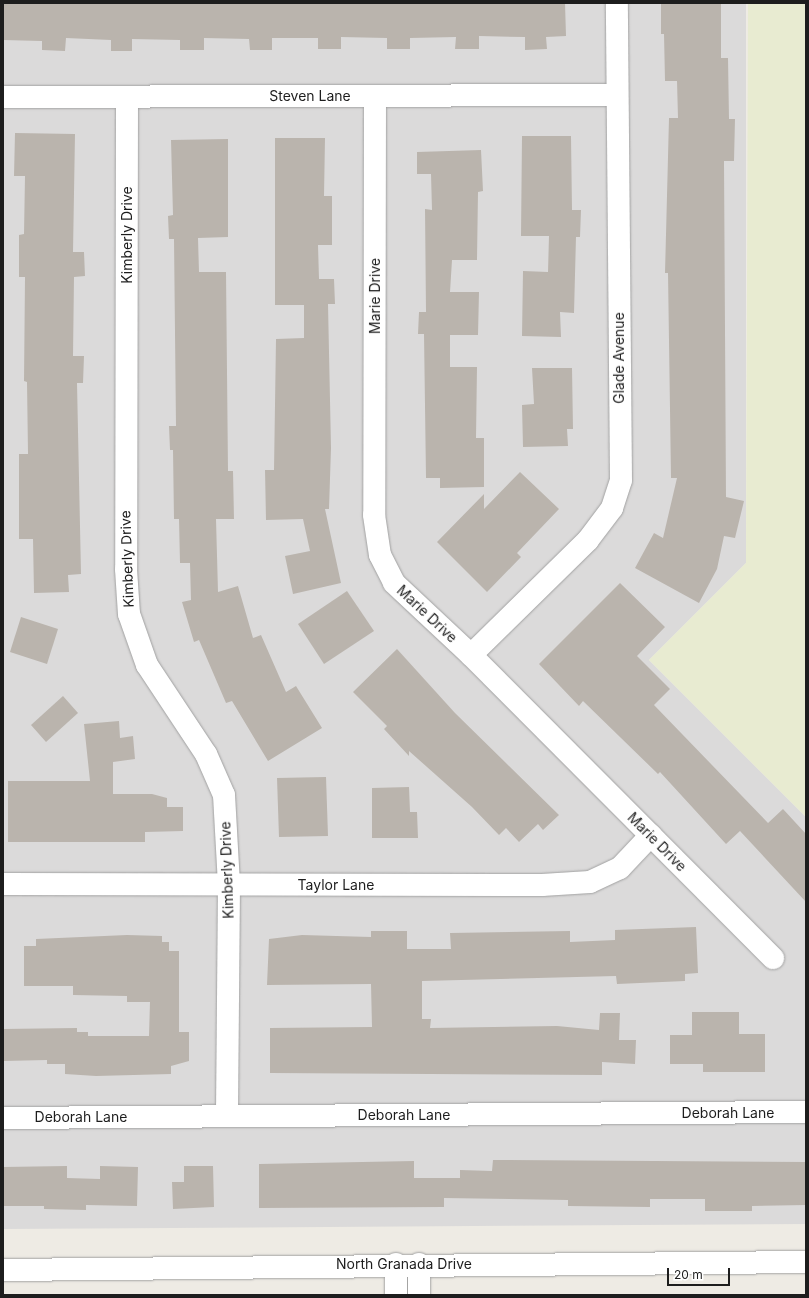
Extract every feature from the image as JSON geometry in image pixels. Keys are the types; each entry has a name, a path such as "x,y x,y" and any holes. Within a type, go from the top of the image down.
{"street":[{"name":"Glade Avenue","path":"471,655 588,540 612,508 621,480 617,3"},
{"name":"Steven Lane","path":"3,98 617,95"},
{"name":"Marie Drive","path":"375,96 374,515 380,556 394,583 471,655 773,958"},
{"name":"Kimberly Drive","path":"127,97 126,569 129,614 147,665 206,754 224,795 229,885 227,1116"},
{"name":"Taylor Lane","path":"3,884 542,885 590,882 620,868 651,835"},
{"name":"Deborah Lane","path":"3,1118 806,1112"},
{"name":"North Granada Drive","path":"3,1270 396,1264 806,1262"},
{"path":"396,1264 396,1295"},
{"path":"419,1264 419,1295"}],"shaded area":[{"path":"3,3 746,3 746,563 649,660 806,817 806,1224 3,1229"},
{"path":"358,1294 553,1295 300,1295"}],"green space":[{"path":"748,3 806,3 806,817 649,660 746,563"}],"building":[{"path":"565,3 566,36 546,37 547,49 525,50 525,37 479,36 479,49 455,49 456,37 410,38 410,49 387,49 387,38 341,37 341,49 318,49 318,38 272,38 272,50 250,50 249,39 204,38 204,50 180,50 180,40 132,39 132,51 111,51 111,40 66,38 65,51 42,50 42,41 3,40 3,4"},
{"path":"721,3 721,58 728,58 729,119 735,119 734,161 724,161 726,497 744,501 735,538 724,536 717,569 699,603 635,568 654,533 663,538 677,478 671,478 668,273 665,273 669,118 678,118 677,81 665,81 664,34 661,34 661,4"},
{"path":"15,133 75,134 73,252 84,252 85,276 74,277 73,356 84,356 83,383 77,383 81,574 68,575 69,592 34,593 33,539 19,539 19,454 28,454 27,382 24,381 25,277 19,277 19,235 24,234 25,176 14,176"},
{"path":"522,136 571,136 572,210 581,210 580,237 576,237 574,313 560,312 561,337 522,336 523,271 548,272 549,236 521,236"},
{"path":"275,138 325,138 324,196 332,196 332,245 318,245 319,279 334,279 335,304 328,304 331,448 329,509 325,509 341,583 293,594 285,556 310,551 303,519 266,520 265,470 274,470 276,339 304,338 304,305 275,305"},
{"path":"228,139 228,237 198,238 199,272 226,272 228,471 233,471 234,519 216,519 218,592 238,586 253,638 261,635 286,692 296,686 322,728 268,761 232,701 226,703 199,640 194,642 182,602 191,600 190,563 180,563 179,519 174,519 173,450 170,450 169,426 176,426 174,239 169,239 168,216 173,215 171,140"},
{"path":"481,150 483,191 478,192 477,260 452,260 450,292 479,292 478,335 450,335 450,367 477,367 476,438 484,438 484,487 440,488 440,478 426,478 424,334 418,334 419,312 426,312 425,209 432,210 431,174 417,174 417,152"},
{"path":"532,368 572,368 573,429 567,429 568,446 523,447 522,405 534,404"},
{"path":"520,472 559,509 517,553 521,557 487,592 437,542 484,494 484,509"},
{"path":"620,583 665,627 637,656 670,689 654,705 768,823 783,809 806,834 806,902 740,831 726,844 660,772 658,774 583,701 579,706 539,664"},
{"path":"347,591 374,631 324,664 298,624"},
{"path":"21,617 58,629 47,664 10,652"},
{"path":"397,649 455,713 559,815 543,830 538,824 519,842 506,828 499,835 472,807 409,751 409,756 384,729 387,726 353,692"},
{"path":"63,696 78,713 46,742 31,725"},
{"path":"119,721 120,738 133,736 135,759 113,762 113,794 152,794 167,798 167,807 183,807 183,831 145,832 145,842 8,842 8,781 90,781 84,724"},
{"path":"326,777 328,836 279,837 277,778"},
{"path":"409,787 410,812 417,812 418,838 372,838 372,788"},
{"path":"696,927 698,973 685,974 685,981 617,984 616,976 422,981 422,1019 431,1019 430,1028 557,1026 599,1030 600,1013 620,1013 619,1040 636,1040 635,1064 602,1062 602,1075 270,1073 270,1028 372,1027 371,984 267,985 269,939 302,935 371,937 371,931 407,931 407,949 451,949 450,933 570,931 570,942 615,940 615,930"},
{"path":"127,935 162,936 162,942 169,942 169,951 179,951 179,1032 189,1032 189,1061 171,1066 171,1074 96,1076 65,1074 65,1064 47,1064 47,1060 3,1061 3,1029 77,1028 77,1032 88,1032 88,1036 149,1036 150,1002 127,1002 127,996 73,995 73,986 24,986 24,946 36,946 36,939"},
{"path":"692,1012 739,1012 739,1034 765,1034 765,1072 703,1072 703,1064 670,1064 670,1035 692,1035"},
{"path":"493,1160 806,1162 806,1205 752,1206 752,1211 705,1211 705,1199 650,1199 650,1207 568,1206 568,1200 444,1198 444,1207 259,1208 259,1164 414,1161 414,1178 460,1178 460,1170 492,1171"},
{"path":"67,1166 67,1178 100,1179 100,1166 138,1167 137,1206 86,1205 86,1210 44,1209 44,1206 3,1206 3,1167"},
{"path":"184,1166 213,1166 214,1207 173,1209 172,1182 184,1182"}]}
